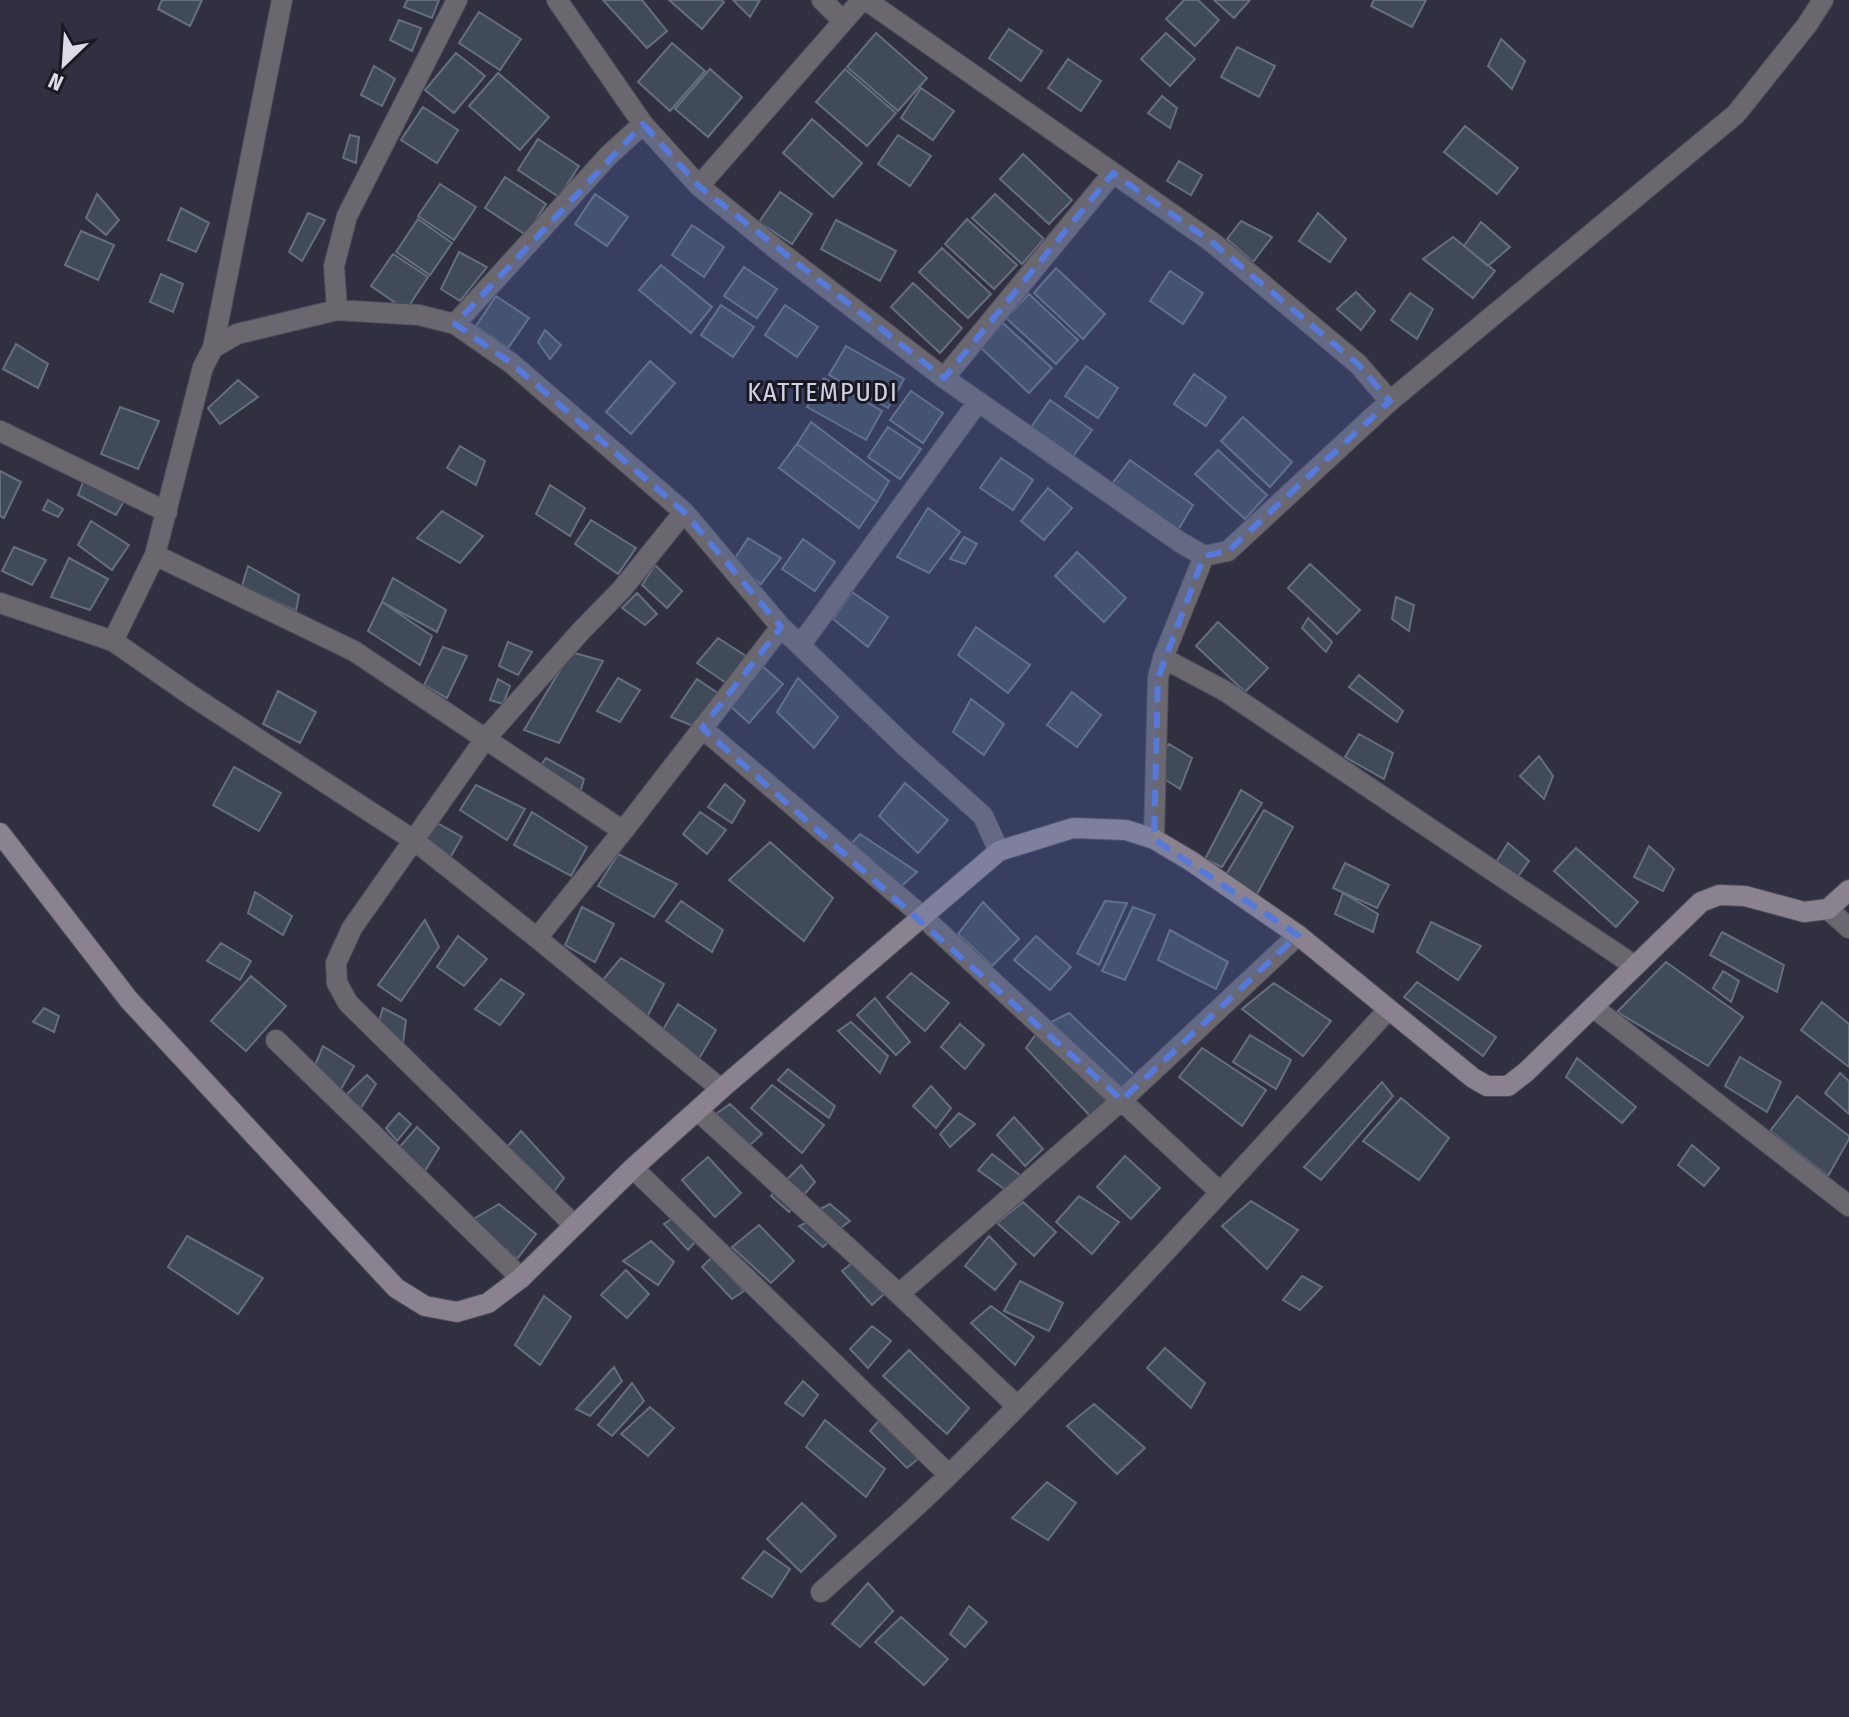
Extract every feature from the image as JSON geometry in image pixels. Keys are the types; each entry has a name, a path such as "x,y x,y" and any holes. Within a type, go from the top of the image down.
{"street":[{"path":"113,641 155,555 203,367 213,348 282,0"},
{"path":"337,310 334,266 347,216 457,0"},
{"path":"557,0 643,124 699,186 944,378 1204,556 1228,551 1390,401 1736,114 1807,25 1823,0"},
{"path":"822,0 843,21"},
{"path":"699,186 864,0 1212,242 1358,364 1390,401"},
{"path":"455,324 609,155 643,124"},
{"path":"944,378 1113,173"},
{"path":"213,348 237,334 337,310 419,315 455,324 511,363 684,512 781,627 983,816 999,851"},
{"path":"801,644 978,402"},
{"path":"0,431 167,512"},
{"path":"574,1225 348,1003 337,983 336,963 352,928 485,739 622,589 684,512"},
{"path":"155,555 354,651 623,831"},
{"path":"1154,839 1158,678 1204,556"},
{"path":"0,603 113,641 415,841 721,1089"},
{"path":"537,938 781,627"},
{"path":"1163,658 1225,691 1635,966"},
{"path":"702,728 922,916 1220,1192"},
{"path":"0,833 129,1000 396,1288 425,1306 457,1312 488,1303 521,1278 633,1168 721,1089 999,851 1073,828 1126,830 1154,839 1191,861 1298,935 1473,1078 1487,1086 1508,1086 1526,1072 1701,902 1719,895 1745,896 1804,912 1828,909 1849,890"},
{"path":"1828,909 1849,928"},
{"path":"899,1294 1122,1100 1298,935"},
{"path":"1593,1007 1849,1206"},
{"path":"821,1592 949,1475 1017,1406 1153,1265 1388,1010"},
{"path":"276,1040 521,1278"},
{"path":"698,1111 1017,1406"},
{"path":"633,1168 949,1475"}],"highlighted area":[{"path":"643,124 699,186 944,378 1113,173 1212,242 1358,364 1390,401 1228,551 1204,556 1158,678 1154,839 1298,935 1122,1100 702,728 781,627 684,512 511,363 455,324"}],"building":[{"path":"162,0 202,0 190,26 158,9"},
{"path":"407,0 439,0 432,18 404,7"},
{"path":"603,0 642,0 667,31 647,48"},
{"path":"669,0 721,0 724,2 702,29"},
{"path":"733,0 760,0 750,17"},
{"path":"1184,0 1198,0 1219,20 1195,46 1166,19"},
{"path":"1214,0 1250,0 1234,18"},
{"path":"1374,0 1426,0 1412,27 1371,6"},
{"path":"479,12 521,39 500,70 459,43"},
{"path":"399,20 421,28 412,51 390,40"},
{"path":"1009,29 1042,51 1021,81 989,58"},
{"path":"876,33 927,78 898,111 847,67"},
{"path":"1166,33 1195,59 1170,86 1141,59"},
{"path":"1501,39 1525,61 1512,89 1488,66"},
{"path":"672,43 705,71 670,111 638,82"},
{"path":"1237,47 1275,66 1259,97 1221,77"},
{"path":"456,53 485,76 454,113 425,90"},
{"path":"1068,59 1101,81 1081,111 1048,88"},
{"path":"374,66 395,79 382,106 361,95"},
{"path":"710,69 742,97 708,137 675,109"},
{"path":"845,69 896,113 867,146 816,102"},
{"path":"498,73 549,117 520,150 469,106"},
{"path":"921,88 954,111 933,140 901,118"},
{"path":"1162,96 1177,108 1170,128 1148,113"},
{"path":"423,107 458,130 437,163 401,140"},
{"path":"812,119 862,163 833,197 783,153"},
{"path":"1465,126 1518,168 1497,194 1444,152"},
{"path":"350,135 359,137 356,163 343,158"},
{"path":"898,135 931,156 910,186 878,164"},
{"path":"538,139 579,166 559,197 518,170"},
{"path":"1023,154 1072,200 1049,224 1000,179"},
{"path":"1179,161 1202,175 1191,195 1167,181"},
{"path":"505,177 546,204 526,235 485,208"},
{"path":"440,184 476,207 454,240 418,216"},
{"path":"780,192 812,214 792,244 759,222"},
{"path":"97,194 119,220 106,235 86,218"},
{"path":"595,194 628,217 607,246 575,224"},
{"path":"995,194 1044,239 1022,264 972,218"},
{"path":"181,208 209,223 196,252 168,240"},
{"path":"308,213 325,220 302,261 289,252"},
{"path":"1318,213 1346,239 1330,262 1299,241"},
{"path":"418,219 452,243 430,275 396,252"},
{"path":"967,219 1017,265 994,289 945,244"},
{"path":"836,220 896,251 880,281 821,249"},
{"path":"1241,221 1272,237 1253,262 1227,239"},
{"path":"1481,222 1510,247 1488,266 1464,246"},
{"path":"692,225 724,247 704,277 672,255"},
{"path":"81,231 114,245 98,280 65,265"},
{"path":"1453,237 1495,271 1473,298 1423,259"},
{"path":"942,248 991,294 968,318 919,272"},
{"path":"459,252 487,267 460,301 441,289"},
{"path":"393,254 428,277 406,310 371,286"},
{"path":"661,265 712,307 691,333 639,290"},
{"path":"744,267 777,289 757,318 724,296"},
{"path":"1056,268 1105,314 1083,339 1034,293"},
{"path":"1170,271 1203,293 1183,324 1150,301"},
{"path":"161,274 183,284 173,312 150,302"},
{"path":"913,283 962,328 940,353 891,307"},
{"path":"1356,292 1375,311 1361,330 1337,309"},
{"path":"1410,293 1433,309 1417,339 1391,320"},
{"path":"1029,294 1078,340 1056,364 1006,318"},
{"path":"496,296 529,318 508,348 476,326"},
{"path":"721,305 754,327 733,357 701,335"},
{"path":"785,305 818,327 797,357 765,335"},
{"path":"1003,323 1052,368 1029,393 980,347"},
{"path":"545,330 561,345 550,359 538,342"},
{"path":"16,344 48,364 38,388 3,369"},
{"path":"846,346 904,379 888,408 829,375"},
{"path":"650,361 675,383 631,434 606,412"},
{"path":"1086,366 1118,388 1098,418 1065,396"},
{"path":"1194,374 1226,397 1206,426 1174,404"},
{"path":"824,378 882,411 866,440 807,407"},
{"path":"238,380 258,397 220,424 208,408"},
{"path":"911,391 943,413 923,443 890,420"},
{"path":"1050,400 1092,430 1071,459 1029,430"},
{"path":"120,407 159,421 138,469 101,454"},
{"path":"1243,417 1292,462 1270,487 1221,441"},
{"path":"811,422 889,481 877,502 797,444"},
{"path":"888,427 921,449 900,479 868,457"},
{"path":"797,444 877,502 859,528 779,468"},
{"path":"460,446 485,461 476,485 447,468"},
{"path":"1218,450 1267,495 1245,519 1195,474"},
{"path":"1001,458 1033,480 1013,510 980,488"},
{"path":"1130,460 1193,505 1178,530 1111,485"},
{"path":"0,471 21,482 4,518 0,516"},
{"path":"84,480 124,501 116,515 78,495"},
{"path":"550,485 585,508 570,536 536,514"},
{"path":"1048,488 1072,508 1044,540 1021,521"},
{"path":"48,500 63,509 58,517 43,510"},
{"path":"928,508 960,532 929,573 897,557"},
{"path":"442,511 483,536 460,563 417,538"},
{"path":"591,520 636,548 618,574 575,544"},
{"path":"91,521 129,545 112,570 78,545"},
{"path":"964,537 977,544 965,564 950,559"},
{"path":"748,538 781,558 761,584 732,563"},
{"path":"803,539 835,562 815,591 782,569"},
{"path":"14,547 46,560 32,585 2,571"},
{"path":"1077,552 1126,598 1104,622 1055,576"},
{"path":"69,558 108,579 90,610 51,597"},
{"path":"1310,564 1360,610 1337,634 1288,588"},
{"path":"655,565 682,591 667,608 642,585"},
{"path":"248,566 299,595 296,611 242,586"},
{"path":"393,578 446,610 437,632 382,602"},
{"path":"852,592 888,617 868,647 833,619"},
{"path":"637,593 657,614 645,625 622,608"},
{"path":"1396,597 1414,605 1409,631 1392,619"},
{"path":"382,602 432,636 420,665 368,631"},
{"path":"1308,618 1332,642 1326,652 1302,628"},
{"path":"1218,622 1268,668 1245,692 1196,646"},
{"path":"976,627 1030,665 1008,693 958,655"},
{"path":"718,638 746,656 726,683 697,663"},
{"path":"508,642 532,652 518,675 499,666"},
{"path":"443,647 467,656 447,698 424,685"},
{"path":"571,652 603,661 559,743 524,730"},
{"path":"761,665 783,684 749,723 729,705"},
{"path":"1359,675 1403,711 1397,722 1349,687"},
{"path":"618,678 640,690 620,722 597,711"},
{"path":"798,678 838,717 814,748 777,712"},
{"path":"498,679 510,686 503,704 490,700"},
{"path":"697,679 719,694 693,726 671,717"},
{"path":"278,691 316,712 300,743 263,724"},
{"path":"1072,692 1101,715 1077,747 1047,725"},
{"path":"971,699 1004,724 984,755 953,732"},
{"path":"1359,734 1393,753 1384,779 1345,757"},
{"path":"1169,744 1192,758 1180,789 1166,780 1163,751"},
{"path":"1539,756 1553,776 1544,799 1520,776"},
{"path":"546,758 584,779 580,793 539,768"},
{"path":"234,767 281,793 259,831 213,805"},
{"path":"905,783 948,820 918,853 879,816"},
{"path":"725,784 745,801 732,823 708,807"},
{"path":"476,785 525,809 507,840 460,810"},
{"path":"1241,790 1262,803 1222,867 1205,859"},
{"path":"1264,810 1293,827 1256,896 1226,875"},
{"path":"532,812 587,847 571,876 514,845"},
{"path":"700,812 726,830 707,854 683,834"},
{"path":"432,820 462,837 450,858 420,841"},
{"path":"860,834 917,872 902,886 849,846"},
{"path":"770,842 833,898 804,941 729,880"},
{"path":"1508,843 1529,861 1517,878 1495,864"},
{"path":"1649,846 1674,869 1663,891 1634,877"},
{"path":"1576,848 1638,902 1616,927 1554,871"},
{"path":"618,854 677,884 654,917 598,886"},
{"path":"1345,863 1389,885 1377,908 1333,888"},
{"path":"255,892 292,916 283,935 248,913"},
{"path":"1343,893 1378,914 1373,932 1335,914"},
{"path":"681,901 723,930 712,952 666,921"},
{"path":"1105,901 1127,903 1099,965 1077,953"},
{"path":"983,902 1019,939 992,966 958,934"},
{"path":"582,907 614,924 595,962 565,945"},
{"path":"1133,907 1155,915 1125,980 1102,971"},
{"path":"425,920 439,947 401,1001 378,985"},
{"path":"1431,922 1481,946 1458,980 1417,952"},
{"path":"1170,930 1228,962 1216,989 1158,960"},
{"path":"1722,932 1784,965 1777,992 1710,955"},
{"path":"458,936 487,959 464,986 437,967"},
{"path":"1036,936 1071,967 1050,990 1014,960"},
{"path":"221,943 251,961 240,980 207,961"},
{"path":"621,958 664,984 646,1019 602,981"},
{"path":"1666,962 1743,1017 1708,1066 1617,1012"},
{"path":"1723,971 1739,981 1731,1002 1713,988"},
{"path":"911,973 949,1003 925,1031 887,997"},
{"path":"251,976 286,1006 246,1051 211,1021"},
{"path":"501,979 524,994 500,1025 475,1009"},
{"path":"1417,982 1496,1037 1483,1056 1404,997"},
{"path":"1274,983 1331,1021 1303,1056 1242,1009"},
{"path":"875,998 910,1042 896,1055 857,1015"},
{"path":"1822,1002 1849,1024 1849,1067 1801,1030"},
{"path":"678,1004 716,1030 698,1060 661,1033"},
{"path":"44,1008 59,1016 54,1032 33,1022"},
{"path":"383,1008 406,1020 403,1043 378,1024"},
{"path":"1069,1013 1135,1076 1120,1089 1049,1023"},
{"path":"851,1022 888,1056 880,1073 838,1031"},
{"path":"960,1024 984,1045 965,1069 941,1047"},
{"path":"1039,1030 1111,1100 1093,1119 1026,1048"},
{"path":"1250,1035 1291,1060 1276,1089 1233,1062"},
{"path":"323,1046 354,1066 340,1091 313,1070"},
{"path":"1202,1048 1266,1090 1242,1126 1179,1077"},
{"path":"1740,1057 1781,1082 1767,1112 1725,1086"},
{"path":"1577,1058 1636,1107 1622,1123 1566,1077"},
{"path":"788,1069 835,1106 829,1118 778,1080"},
{"path":"1840,1073 1849,1081 1849,1114 1825,1093"},
{"path":"367,1075 376,1084 358,1113 342,1099"},
{"path":"1382,1082 1393,1096 1321,1180 1304,1167"},
{"path":"772,1085 824,1125 802,1153 751,1108"},
{"path":"931,1086 951,1108 936,1128 913,1106"},
{"path":"1797,1096 1849,1136 1828,1176 1770,1131"},
{"path":"1401,1098 1449,1138 1419,1180 1363,1141"},
{"path":"730,1104 762,1134 748,1147 713,1116"},
{"path":"399,1113 411,1124 397,1141 386,1128"},
{"path":"959,1113 975,1124 950,1147 940,1134"},
{"path":"1014,1117 1043,1149 1025,1166 997,1135"},
{"path":"417,1127 439,1148 425,1171 397,1150"},
{"path":"521,1131 564,1178 552,1194 507,1147"},
{"path":"1692,1145 1719,1168 1704,1186 1678,1165"},
{"path":"992,1154 1021,1176 1007,1191 978,1170"},
{"path":"1125,1156 1160,1188 1131,1219 1097,1187"},
{"path":"708,1157 741,1193 715,1217 682,1180"},
{"path":"801,1165 815,1182 789,1212 771,1196"},
{"path":"1079,1196 1119,1222 1092,1254 1056,1222"},
{"path":"1251,1201 1298,1230 1267,1269 1222,1226"},
{"path":"1023,1202 1056,1232 1034,1256 997,1223"},
{"path":"499,1204 536,1234 517,1259 472,1220"},
{"path":"830,1204 850,1221 838,1230 816,1211"},
{"path":"673,1218 696,1241 688,1250 664,1224"},
{"path":"810,1221 831,1240 823,1247 799,1226"},
{"path":"759,1225 794,1261 771,1283 732,1247"},
{"path":"187,1236 263,1278 238,1314 168,1267"},
{"path":"989,1236 1016,1264 995,1290 965,1266"},
{"path":"651,1241 674,1262 658,1285 623,1261"},
{"path":"712,1257 744,1291 732,1299 702,1267"},
{"path":"852,1263 884,1294 872,1305 842,1271"},
{"path":"626,1270 649,1294 627,1318 601,1295"},
{"path":"1302,1276 1322,1287 1300,1310 1283,1300"},
{"path":"1020,1281 1063,1303 1049,1331 1004,1311"},
{"path":"544,1296 571,1317 540,1365 515,1345"},
{"path":"991,1306 1034,1337 1015,1365 971,1323"},
{"path":"872,1326 891,1341 868,1368 850,1349"},
{"path":"1165,1348 1205,1383 1191,1408 1147,1368"},
{"path":"909,1350 969,1408 947,1434 883,1376"},
{"path":"614,1367 622,1381 590,1416 576,1409"},
{"path":"803,1381 818,1395 803,1416 785,1403"},
{"path":"632,1383 644,1401 612,1436 598,1425"},
{"path":"1094,1404 1145,1448 1117,1474 1067,1426"},
{"path":"650,1407 674,1428 648,1456 621,1434"},
{"path":"881,1418 918,1459 907,1468 870,1431"},
{"path":"825,1420 885,1469 866,1497 806,1447"},
{"path":"1047,1482 1076,1503 1048,1540 1012,1518"},
{"path":"802,1503 836,1536 801,1572 767,1539"},
{"path":"764,1551 790,1569 772,1597 742,1578"},
{"path":"868,1583 893,1611 860,1647 832,1624"},
{"path":"969,1606 987,1622 965,1647 950,1634"},
{"path":"901,1617 948,1659 924,1685 875,1642"}],"district":[{"name":"KATTEMPUDI","path":"823,392"}]}
